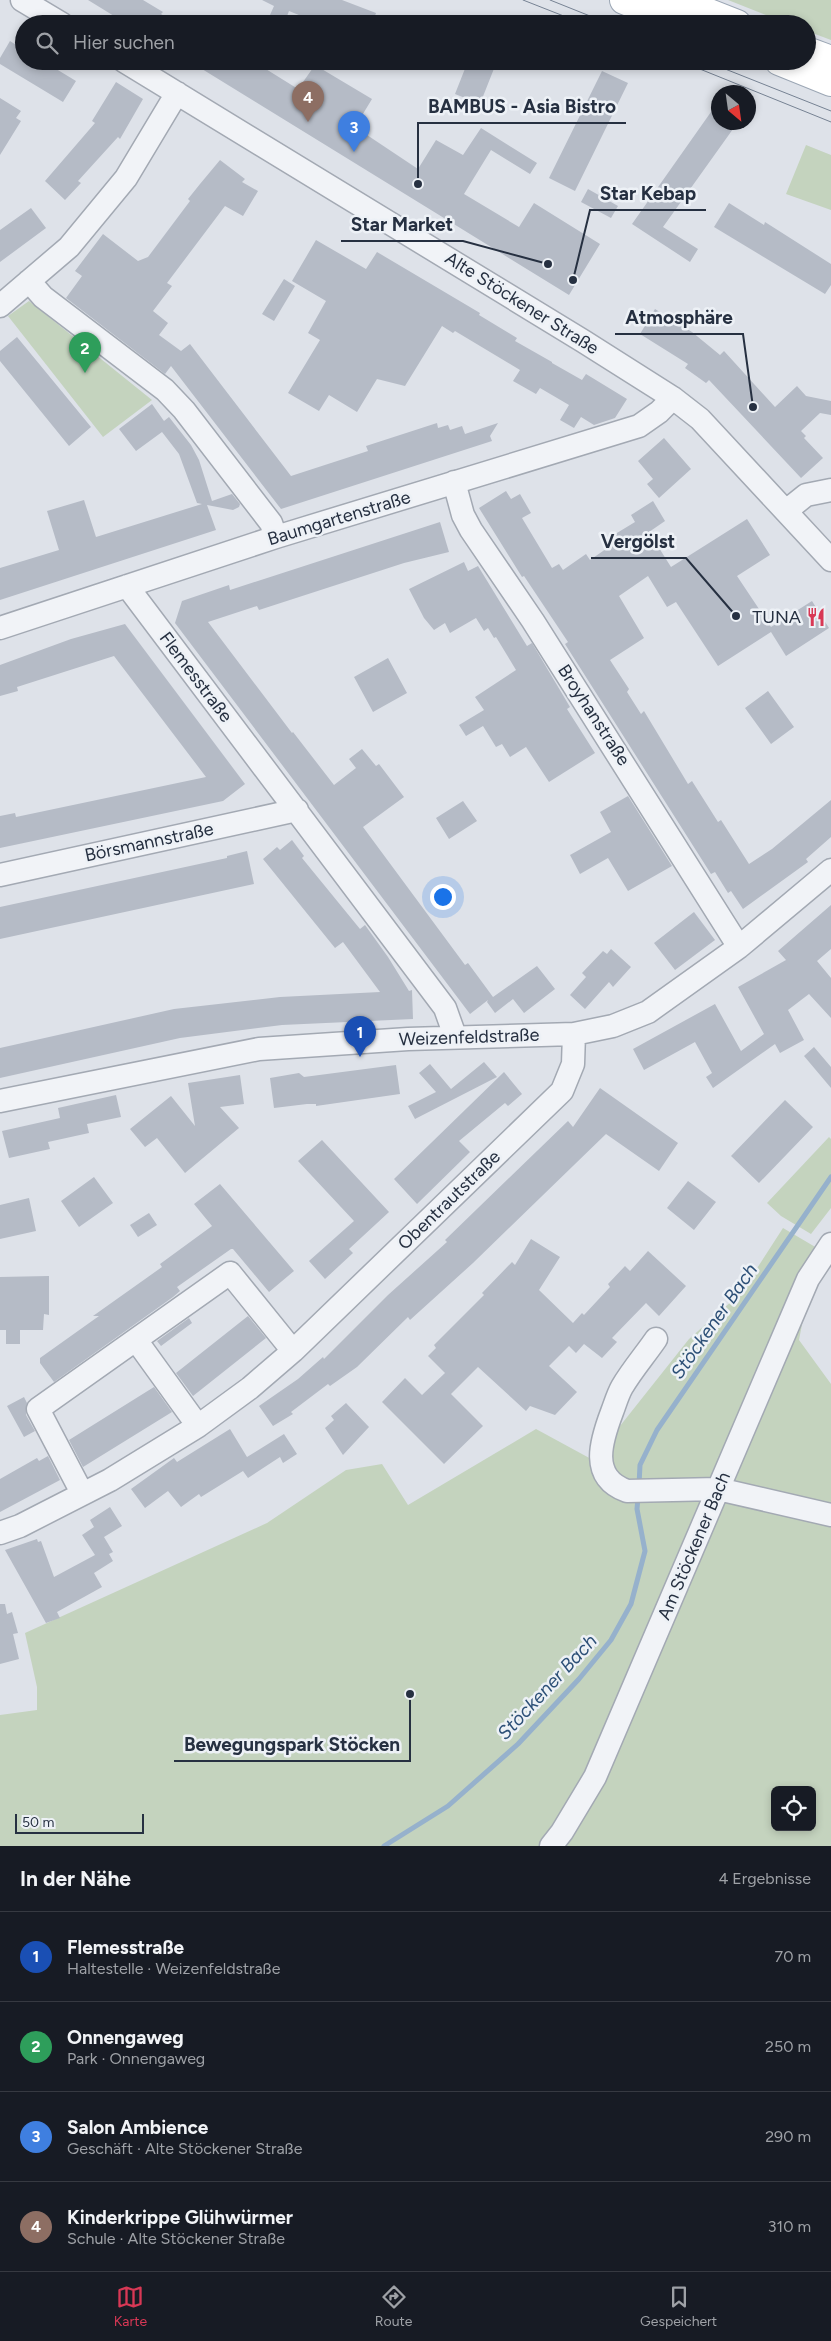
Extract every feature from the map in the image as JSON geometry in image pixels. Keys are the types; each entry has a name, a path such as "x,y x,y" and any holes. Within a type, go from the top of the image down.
{"main road":[{"path":"624,0 662,15"},
{"path":"676,0 714,15"},
{"path":"816,54 831,60"},
{"path":"801,70 831,82"}],"street":[{"path":"22,0 47,15"},
{"name":"Alte Stöckener Straße","path":"139,70 673,398 700,419 831,560"},
{"path":"0,306 69,246 126,178 177,93"},
{"path":"29,281 43,297 165,390 184,410 271,523 276,537"},
{"name":"Baumgartenstraße","path":"0,628 276,537 639,426 659,412 673,398"},
{"name":"Broyhanstraße","path":"454,482 463,516 471,530 533,621 739,947"},
{"path":"786,511 806,495 831,490"},
{"name":"Flemesstraße","path":"127,586 298,810 445,1008 455,1036"},
{"name":"Börsmannstraße","path":"0,875 298,810"},
{"name":"Weizenfeldstraße","path":"0,1101 260,1049 455,1036 574,1034 613,1026 648,1012 739,947 831,870"},
{"name":"Obentrautstraße","path":"0,1533 20,1526 110,1480 198,1426 250,1388 293,1351 562,1092 573,1064 574,1034"},
{"name":"Am Stöckener Bach","path":"550,1846 562,1832 595,1777 808,1279 831,1244"},
{"path":"82,1493 38,1409 230,1273 293,1351"},
{"path":"656,1339 621,1388 600,1448 602,1464 616,1487 627,1491 718,1489 831,1515"},
{"path":"136,1340 198,1426"}],"green space":[{"path":"728,0 831,0 831,40 816,34 816,15 766,15"},
{"path":"806,145 831,155 831,210 786,194"},
{"path":"29,301 152,400 103,437 8,316"},
{"path":"829,1137 831,1139 831,1208 811,1234 781,1216 767,1203"},
{"path":"783,1228 817,1248 799,1340 831,1384 831,1846 0,1846 0,1715 37,1710 37,1687 25,1633 267,1523 346,1470 382,1464 408,1505 536,1429 593,1460 689,1339 741,1293"}],"building":[{"path":"88,0 143,0 163,12 161,14 163,15 112,15"},
{"path":"262,0 342,0 376,13 375,15 299,15 289,11 287,15 270,15 274,6"},
{"path":"10,41 15,44 15,70 58,70 76,81 63,102 0,64 0,58"},
{"path":"204,70 267,70 298,89 311,70 323,70 372,99 355,127 418,169 436,140 463,155 481,128 537,163 530,174 491,150 464,194 519,227 534,203 600,244 569,295"},
{"path":"464,70 493,70 480,104 455,94"},
{"path":"602,71 628,83 575,191 549,178"},
{"path":"116,82 143,99 120,139 118,137 78,181 81,183 65,200 45,181 95,123 92,121"},
{"path":"0,98 21,111 16,118 21,121 0,155"},
{"path":"711,112 711,130 732,130 663,227 698,249 690,262 632,224"},
{"path":"220,160 245,179 242,182 258,191 243,216 225,206 167,283 172,286 153,311 168,323 159,335 181,351 190,344 291,476 368,451 366,446 437,423 438,428 448,425 450,430 462,426 465,434 498,423 490,436 492,441 281,509 171,366 165,374 66,298 82,276 75,271 103,234 138,261 148,257 190,201 188,199"},
{"path":"588,189 618,206 611,218 581,202"},
{"path":"729,203 764,225 765,222 831,264 831,285 825,294 714,227"},
{"path":"31,208 46,228 0,262 0,230"},
{"path":"316,240 366,269 377,252 480,313 479,315 517,338 515,341 552,363 582,380 586,374 627,399 615,418 594,425 581,417 574,428 560,420 569,405 540,388 536,394 513,381 520,370 455,331 453,333 442,326 405,386 377,379 357,412 329,395 319,411 288,393 320,340 308,333 326,301 292,281"},
{"path":"284,279 295,286 274,321 262,314"},
{"path":"655,309 692,332 720,355 724,351 775,407 797,386 806,396 831,401 831,415 820,413 801,431 806,436 804,438 823,458 801,478 709,380 706,383 685,368 688,364 640,334"},
{"path":"17,337 91,427 69,446 0,361 0,351"},
{"path":"152,404 164,421 169,417 191,445 199,460 212,501 232,494 240,504 239,507 233,510 207,505 216,530 0,600 0,568 59,550 47,511 84,500 96,537 202,504 197,503 179,454 162,432 136,451 119,429"},
{"path":"664,438 691,469 659,498 647,484 653,479 638,461"},
{"path":"506,491 511,499 520,494 531,513 522,518 552,568 559,564 563,570 586,554 590,560 616,542 612,536 635,522 631,515 653,501 665,521 649,532 671,567 747,519 770,555 737,576 771,627 812,601 829,628 786,656 771,632 718,666 676,602 667,607 648,576 619,596 644,638 610,660 629,689 627,692 641,714 644,711 688,784 692,781 718,822 721,820 749,864 772,849 831,800 831,837 806,859 808,862 743,909 731,891 728,893 715,872 711,874 565,644 568,642 524,576 522,577 479,508"},
{"path":"440,522 449,552 404,563 259,610 257,606 208,622 334,785 356,768 349,759 362,749 376,766 379,764 404,797 363,827 465,965 468,963 493,997 537,966 555,989 524,1013 513,999 495,1013 487,1002 488,1000 470,1014 175,623 182,601 229,585 230,590"},
{"path":"464,562 468,571 478,566 527,646 532,643 570,707 567,709 595,753 549,782 526,747 510,757 502,744 496,747 483,726 466,736 459,725 484,710 475,697 516,670 496,637 494,638 488,628 484,631 476,618 450,633 445,623 434,630 424,618 409,589"},
{"path":"125,624 245,784 223,801 0,848 0,816 15,813 16,817 206,777 114,656 17,687 18,691 0,696 0,665 71,639"},
{"path":"388,658 407,693 373,712 354,677"},
{"path":"768,691 794,727 771,744 745,708"},
{"path":"628,796 672,866 628,891 608,858 580,874 570,855 611,832 600,812"},
{"path":"463,801 477,821 449,839 436,818"},
{"path":"292,840 304,856 302,858 360,929 365,925 409,991 412,990 413,1019 282,1025 180,1038 0,1078 0,1048 174,1009 280,997 380,992 343,942 335,948 263,859 277,847 280,850"},
{"path":"247,851 254,884 0,939 0,907 227,858 227,856"},
{"path":"831,905 831,949 817,961 831,978 831,1018 809,994 788,1010 804,1040 780,1053 775,1044 713,1088 706,1077 712,1073 695,1042 644,1070 633,1049 715,1004 741,1051 764,1034 738,987 786,960 778,951"},
{"path":"694,912 715,940 675,970 654,943"},
{"path":"611,949 631,967 613,987 609,982 585,1009 570,995 586,977 582,973 603,951 607,954"},
{"path":"814,1047 831,1067 831,1088 804,1056"},
{"path":"484,1062 497,1077 415,1119 408,1106 436,1092 419,1073 430,1064 451,1089"},
{"path":"396,1065 400,1094 316,1106 316,1104 307,1104 274,1108 270,1078 299,1073 304,1077"},
{"path":"504,1072 522,1094 508,1106 505,1103 459,1141 470,1152 417,1204 394,1179"},
{"path":"240,1075 244,1104 220,1107 239,1128 185,1173 157,1138 145,1147 130,1129 171,1096 195,1126 188,1083"},
{"path":"600,1088 678,1143 659,1171 606,1134 473,1263 410,1320 408,1317 357,1367 330,1386 328,1384 291,1412 293,1414 273,1426 259,1406 298,1379 323,1357 324,1359 388,1295 447,1242 445,1240 568,1121 573,1127"},
{"path":"116,1095 121,1117 87,1124 89,1133 48,1142 50,1149 9,1158 2,1131 60,1118 58,1108"},
{"path":"785,1100 813,1127 759,1183 731,1156"},
{"path":"322,1140 389,1212 349,1249 353,1253 325,1279 309,1261 354,1221 298,1161"},
{"path":"94,1177 113,1203 79,1227 61,1201"},
{"path":"688,1181 716,1202 694,1230 667,1208"},
{"path":"220,1184 294,1271 269,1292 231,1249 177,1287 180,1291 173,1297 54,1382 40,1363 40,1358 99,1316 93,1316 162,1267 160,1264 212,1226 194,1204"},
{"path":"29,1198 36,1231 0,1239 0,1205"},
{"path":"149,1213 157,1225 138,1237 130,1225"},
{"path":"531,1239 560,1257 539,1290 573,1323 582,1313 584,1315 610,1287 608,1284 625,1266 630,1271 648,1251 686,1286 659,1316 646,1303 612,1338 617,1342 602,1358 584,1344 576,1353 569,1346 549,1366 577,1392 555,1415 530,1406 526,1411 478,1367 451,1394 483,1426 444,1464 382,1402 405,1378 422,1395 445,1373 428,1356 436,1348 434,1345 484,1295 482,1293 512,1262 515,1265"},
{"path":"49,1276 49,1315 44,1314 43,1330 20,1330 20,1344 6,1344 6,1330 0,1330 0,1277"},
{"path":"248,1316 266,1338 193,1396 176,1373"},
{"path":"189,1318 192,1323 161,1346 157,1341"},
{"path":"154,1387 172,1412 83,1467 69,1440"},
{"path":"24,1397 27,1403 26,1415 35,1431 24,1437 7,1406"},
{"path":"346,1403 369,1427 343,1455 325,1428 334,1420 331,1416"},
{"path":"230,1429 247,1457 284,1434 297,1454 283,1463 280,1457 248,1478 243,1471 201,1497 199,1494 181,1507 168,1491 145,1508 131,1489 174,1458 177,1462"},
{"path":"48,1456 60,1480 0,1512 0,1479 37,1458 39,1461"},
{"path":"110,1507 122,1526 104,1537 113,1552 109,1554 113,1561 94,1573 102,1587 57,1612 60,1618 46,1623 5,1550 37,1539 38,1542 41,1541 54,1577 95,1555 82,1535 94,1527 90,1520"},
{"path":"0,1604 5,1604 7,1614 12,1612 18,1633 13,1634 19,1659 0,1664"}],"waterway":[{"name":"Stöckener Bach","path":"639,1485 640,1465 657,1430 831,1177"},
{"name":"Stöckener Bach","path":"384,1846 448,1806 518,1744 579,1679 611,1640 631,1604 645,1551 637,1509 638,1497"}],"tram line":[{"path":"523,0 561,15"},
{"path":"550,0 588,15"},
{"path":"702,70 831,122"},
{"path":"728,70 831,111"}],"place":[{"name":"Kinderkrippe Glühwürmer","path":"308,122"},
{"name":"Salon Ambience","path":"354,152"},
{"name":"BAMBUS - Asia Bistro","path":"418,184"},
{"name":"Star Market","path":"548,264"},
{"name":"Star Kebap","path":"573,280"},
{"name":"Onnengaweg","path":"85,373"},
{"name":"Atmosphäre","path":"753,407"},
{"name":"Vergölst","path":"736,616"},
{"name":"TUNA","path":"816,617"},
{"name":"Flemesstraße","path":"360,1057"},
{"name":"Bewegungspark Stöcken","path":"410,1694"}]}
